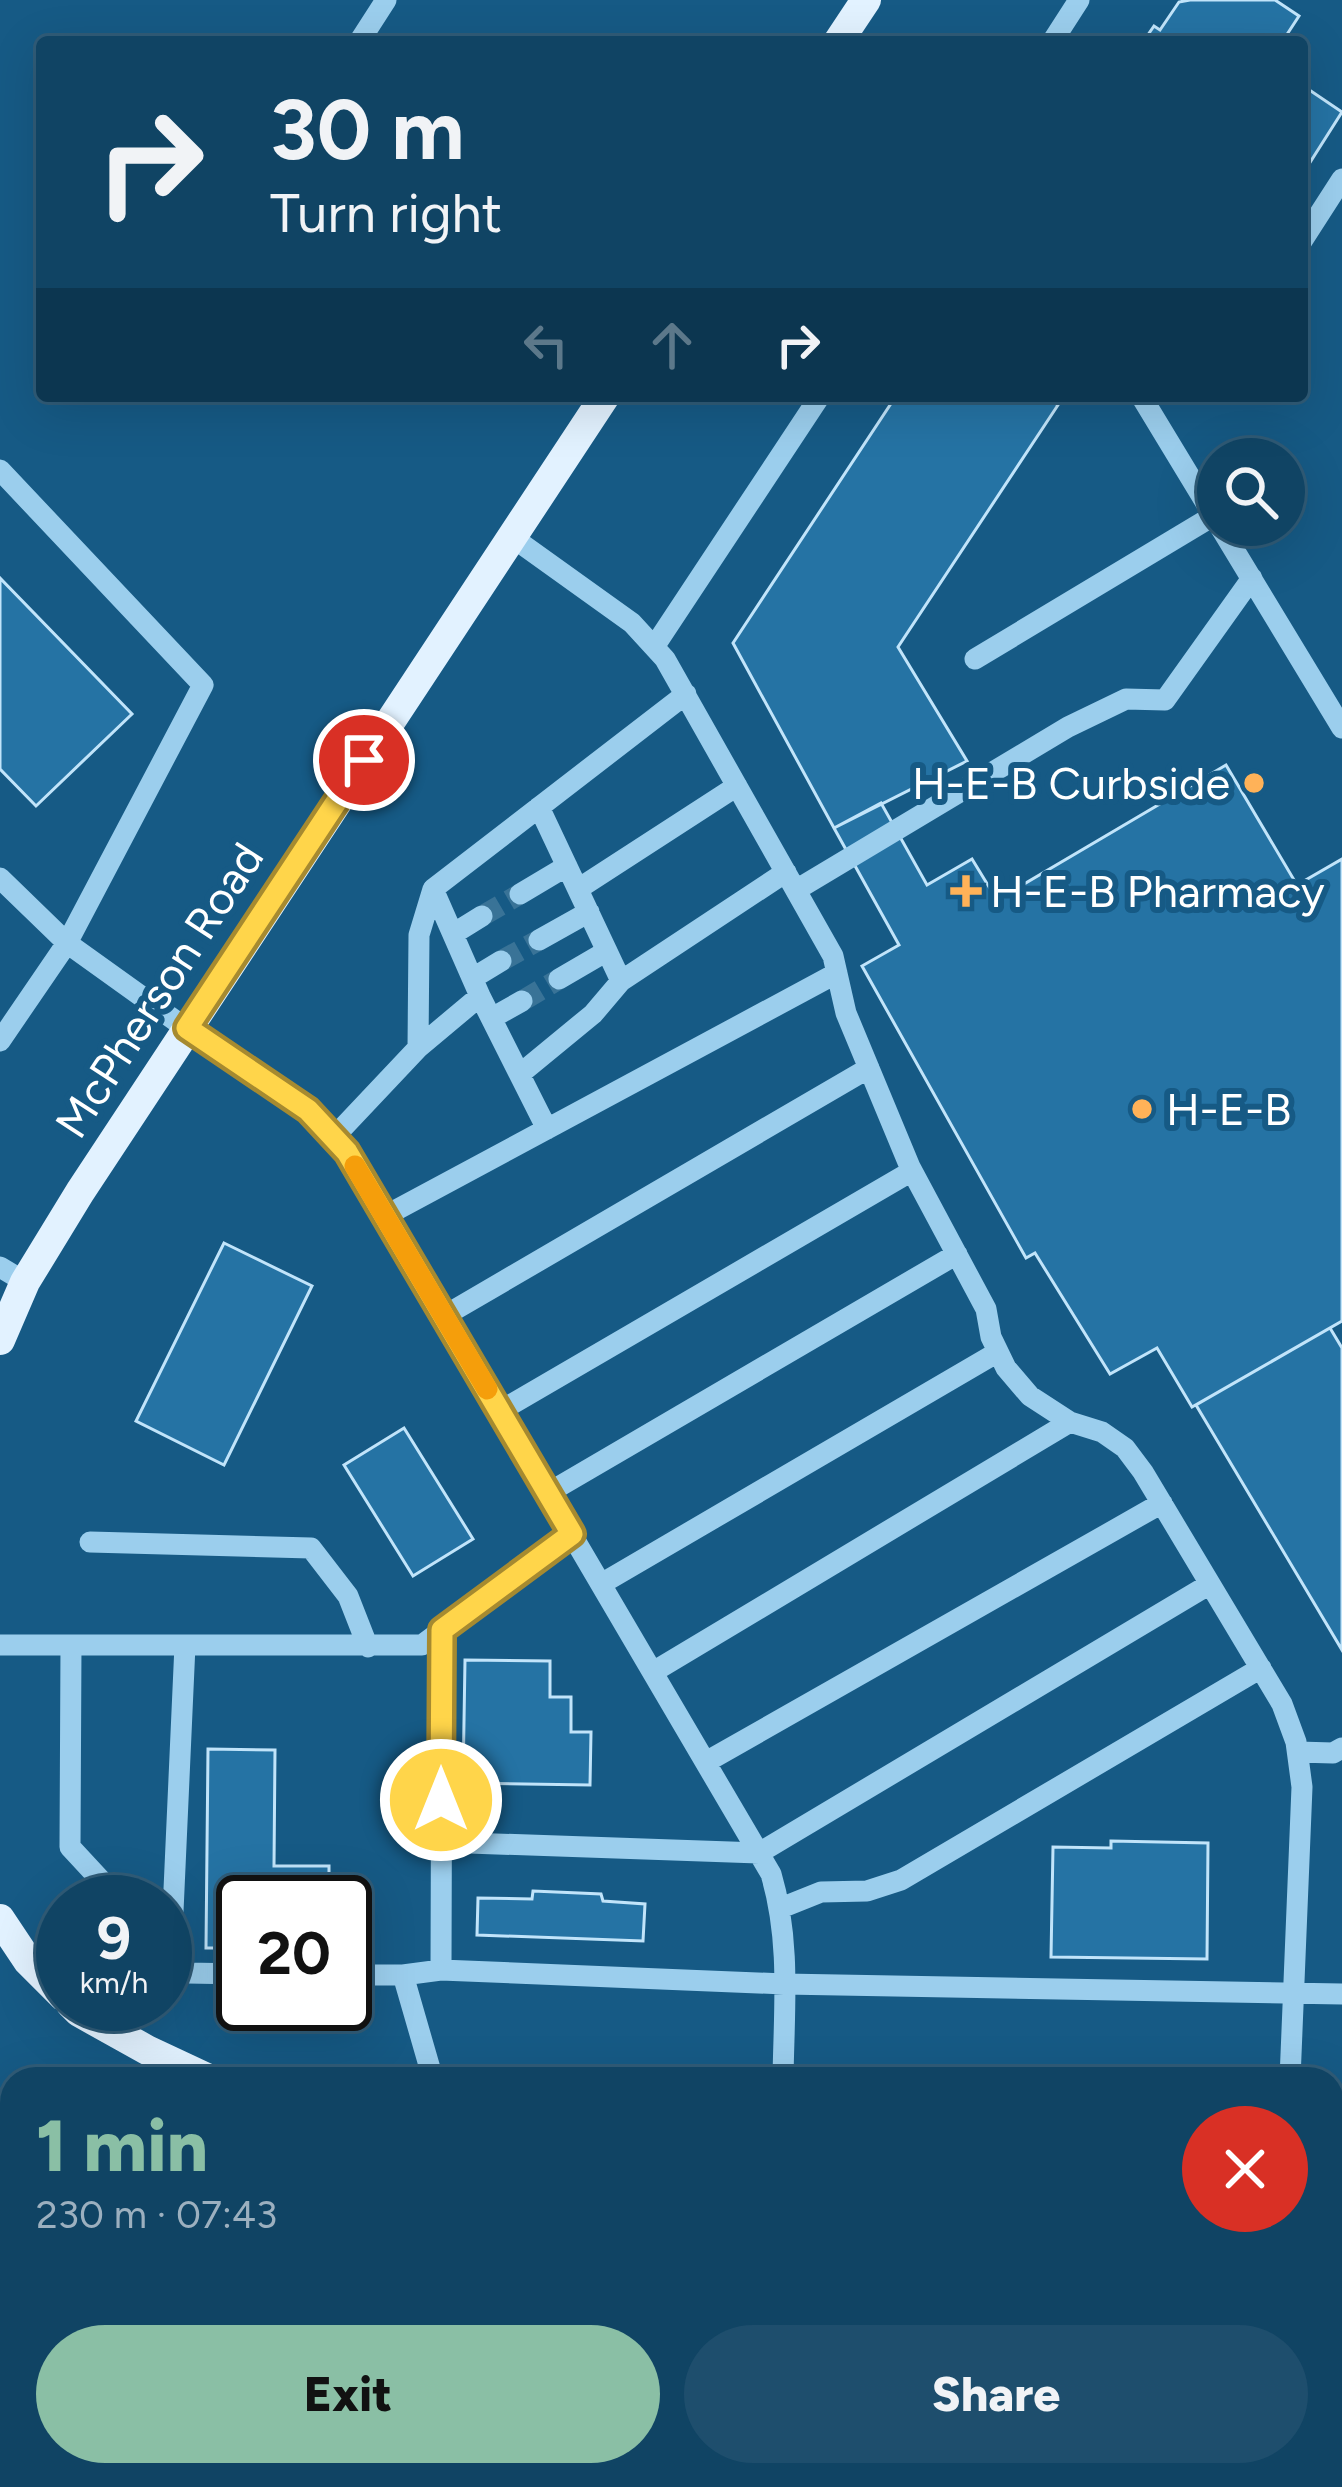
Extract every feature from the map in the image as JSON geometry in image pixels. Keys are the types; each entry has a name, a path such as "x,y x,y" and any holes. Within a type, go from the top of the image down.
{"main road":[{"path":"842,36 866,0"},
{"name":"McPherson Road","path":"0,1340 12,1275 80,1192 600,402"},
{"path":"0,1919 36,1969"},
{"path":"113,2031 183,2067"}],"street":[{"path":"363,36 386,0"},
{"path":"1056,36 1079,0"},
{"path":"1308,232 1342,179"},
{"path":"654,647 816,402"},
{"path":"1150,402 1197,485"},
{"path":"0,470 203,685 67,943 0,1041"},
{"path":"975,659 1197,532"},
{"path":"512,536 632,623 665,659 833,956 846,1013 869,1068 913,1172 986,1309 991,1337 1006,1368 1030,1396 1070,1422 1102,1432 1125,1448 1282,1704 1298,1752 1302,1786 1290,2067"},
{"path":"1232,546 1342,728"},
{"path":"520,1074 592,1014 621,982 791,881 1126,699 1165,700 1252,578"},
{"path":"418,1048 419,935 433,889 686,694"},
{"path":"578,889 737,786"},
{"path":"539,807 621,982"},
{"path":"520,894 567,866"},
{"path":"0,878 67,943 308,1110 347,1152 771,1874 785,1942 783,2067"},
{"path":"433,889 547,1129"},
{"path":"538,940 589,912"},
{"path":"453,934 482,916"},
{"path":"559,980 607,951"},
{"path":"334,1138 501,962"},
{"path":"385,1216 837,973"},
{"path":"492,1018 522,1001"},
{"path":"444,1316 869,1068"},
{"path":"500,1411 913,1172"},
{"path":"548,1493 957,1254"},
{"path":"601,1584 998,1352"},
{"path":"653,1672 1070,1422"},
{"path":"706,1762 1162,1503"},
{"path":"0,1645 422,1645 572,1534"},
{"path":"90,1542 311,1548 348,1596 368,1647"},
{"path":"441,1842 759,1853 1210,1584"},
{"path":"441,1970 442,1630"},
{"path":"71,1645 70,1847 96,1875"},
{"path":"172,1875 184,1646"},
{"path":"781,1908 821,1892 866,1891 901,1880 1261,1668"},
{"path":"1298,1752 1333,1753 1342,1748"},
{"path":"372,1975 441,1970 784,1984 1342,1994"},
{"path":"403,1976 430,2067"}],"building":[{"path":"1275,0 1299,16 1286,36 1147,36 1154,26 1160,30 1179,2"},
{"path":"1308,89 1342,112 1308,166"},
{"path":"892,402 1058,405 898,647 967,761 834,828 733,643"},
{"path":"0,578 132,714 36,806 0,769"},
{"name":"H-E-B","path":"1226,765 1297,885 1342,859 1342,1321 1192,1407 1157,1348 1110,1374 1035,1253 1026,1258 862,966 899,945 834,828 881,803 927,885 972,859 997,900"},
{"path":"224,1243 312,1286 224,1465 136,1421"},
{"path":"1330,1328 1342,1348 1342,1650 1196,1405"},
{"path":"404,1428 473,1539 413,1576 344,1465"},
{"path":"465,1660 550,1661 550,1697 571,1697 571,1732 591,1732 590,1785 463,1783"},
{"path":"208,1749 275,1750 274,1866 329,1866 329,1875 216,1875 216,1948 206,1948"},
{"path":"1111,1841 1208,1843 1207,1959 1051,1957 1053,1847 1111,1848"},
{"path":"533,1891 601,1894 603,1901 645,1904 643,1941 477,1935 478,1898 532,1899"}],"tunnel":[{"path":"482,916 520,894"},
{"path":"501,961 539,940"},
{"path":"522,1001 559,979"}],"slow traffic":[{"path":"355,1166 487,1389"}],"place":[{"name":"H-E-B Curbside","path":"1254,783"},
{"name":"H-E-B Pharmacy","path":"966,891"},
{"name":"H-E-B","path":"1142,1109"}],"route":[{"path":"364,760 187,1028 308,1110 347,1152 572,1534 442,1630 441,1800"}]}
